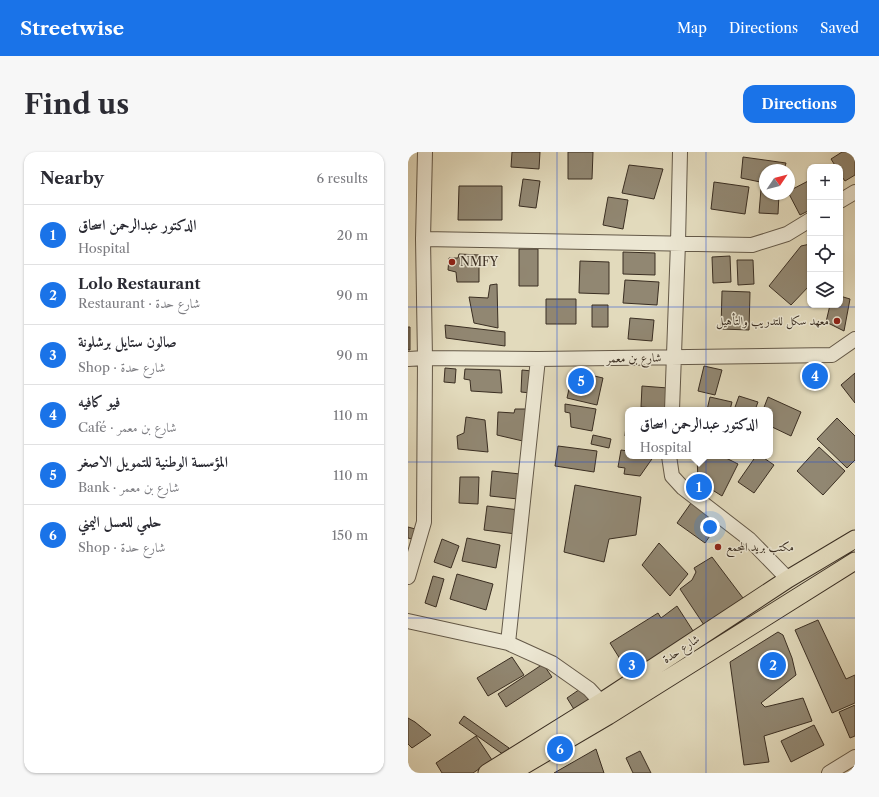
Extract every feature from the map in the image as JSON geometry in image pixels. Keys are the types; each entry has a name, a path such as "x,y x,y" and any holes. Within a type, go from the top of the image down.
{"main road":[{"name":"شارع حدة","path":"487,773 600,702 788,579 855,539"},
{"name":"شارع حدة","path":"512,773 608,716 855,561"}],"street":[{"path":"408,577 424,522 425,358 423,239 425,152"},
{"path":"672,407 675,358 680,152"},
{"path":"842,200 855,192"},
{"path":"423,239 752,245 787,234 807,222"},
{"name":"شارع بن معمر","path":"408,359 675,358 832,355 855,339"},
{"path":"508,644 538,359"},
{"path":"669,459 672,476 683,488 749,539 788,579"},
{"path":"408,621 508,644 552,663 589,688 600,702"},
{"path":"829,773 855,757"}],"building":[{"path":"512,152 540,152 539,169 511,167"},
{"path":"568,152 593,152 592,179 568,179"},
{"path":"842,152 852,152 855,157 855,175 845,181 843,178 843,164 834,164 831,159"},
{"path":"743,157 786,163 759,164 759,182 741,178"},
{"path":"629,165 663,169 654,199 622,193"},
{"path":"523,179 540,181 536,208 519,206"},
{"path":"714,182 749,187 745,214 711,209"},
{"path":"807,182 807,212 800,215 792,200 795,200 795,188"},
{"path":"459,186 502,186 502,220 458,220"},
{"path":"608,197 628,200 623,229 603,225"},
{"path":"760,200 779,200 778,214 759,213"},
{"path":"807,245 807,288 791,305 769,286 801,246"},
{"path":"519,249 538,249 538,286 519,286"},
{"path":"623,252 655,253 655,275 623,274"},
{"path":"459,254 479,255 479,282 457,282 456,272 448,270 449,258 458,258"},
{"path":"730,256 731,282 713,283 712,257"},
{"path":"737,260 753,260 754,284 738,285"},
{"path":"580,261 609,262 609,294 579,293"},
{"path":"625,280 659,282 657,305 623,303"},
{"path":"497,284 498,328 474,323 469,297 488,298 490,285"},
{"path":"722,291 750,292 749,330 721,329"},
{"path":"843,297 850,299 844,331 826,322 829,308 843,308"},
{"path":"546,299 576,299 576,324 546,324"},
{"path":"592,305 608,305 608,327 592,327"},
{"path":"630,318 654,320 652,341 628,339"},
{"path":"445,325 505,332 505,346 446,338"},
{"path":"408,327 410,327 410,350 408,350"},
{"path":"704,366 722,370 715,395 698,391"},
{"path":"445,368 456,369 455,383 444,382"},
{"path":"465,369 500,370 502,393 471,391 470,380 464,379"},
{"path":"522,370 542,372 540,394 521,392"},
{"path":"573,371 603,378 597,405 567,398"},
{"path":"855,373 855,403 841,385"},
{"path":"642,386 668,388 667,407 641,407"},
{"path":"739,396 758,402 756,407 735,407"},
{"path":"710,397 732,402 731,407 708,407"},
{"path":"768,397 801,412 791,436 773,427 773,407 764,407"},
{"path":"528,402 527,442 497,435 498,412 514,413 515,409 526,409"},
{"path":"565,404 596,409 592,431 571,427 570,413 565,412"},
{"path":"466,417 485,420 488,452 458,449 457,436 464,433"},
{"path":"837,418 855,436 855,460 847,468 817,439"},
{"path":"593,435 611,439 609,448 591,444"},
{"path":"558,446 597,451 594,472 555,466"},
{"path":"819,447 845,471 823,495 797,471"},
{"path":"621,450 625,451 625,459 652,459 640,476 624,474 625,468 618,467"},
{"path":"697,459 728,459 738,464 722,496 698,481"},
{"path":"754,459 765,459 774,465 754,493 738,482"},
{"path":"492,471 520,474 518,499 490,496"},
{"path":"460,477 479,477 478,504 459,503"},
{"path":"575,485 641,497 636,535 609,539 604,562 564,552"},
{"path":"691,503 719,523 705,543 677,523"},
{"path":"487,506 519,510 516,534 484,530"},
{"path":"408,527 419,530 416,540 408,538"},
{"path":"467,538 500,545 496,568 462,561"},
{"path":"442,539 459,546 451,568 434,562"},
{"path":"659,543 688,574 670,596 642,565"},
{"path":"712,557 746,602 706,628 680,589 692,580 696,572 694,568"},
{"path":"457,574 493,584 486,610 450,599"},
{"path":"433,576 444,579 436,607 425,603"},
{"path":"677,606 695,634 630,675 610,643 658,613 661,618"},
{"path":"818,620 846,679 855,675 855,703 832,713 795,630"},
{"path":"778,632 783,635 792,658 796,675 761,703 765,707 803,698 812,721 764,736 769,762 744,765 730,662"},
{"path":"512,657 524,675 488,696 477,678"},
{"path":"543,664 552,677 506,707 498,694"},
{"path":"583,687 591,700 575,711 567,698"},
{"path":"855,705 855,736 850,738 839,712"},
{"path":"464,716 509,748 504,755 459,723"},
{"path":"408,718 431,735 412,748 408,744"},
{"path":"814,725 824,745 791,762 781,741"},
{"path":"476,736 492,760 473,773 442,773 436,763"},
{"path":"596,749 604,773 554,773"},
{"path":"640,751 651,773 633,773 626,758"}],"place":[{"name":"NMFY","path":"452,262"},
{"name":"معهد سكل للتدريب والتأهيل","path":"837,321"},
{"name":"فيو كافيه","path":"815,376"},
{"name":"المؤسسة الوطنية للتمويل الاصغر","path":"581,381"},
{"name":"الدكتور عبدالرحمن اسحاق","path":"699,487"},
{"name":"مكتب بريد المجمع","path":"718,547"},
{"name":"صالون ستايل برشلونة","path":"632,665"},
{"name":"Lolo Restaurant","path":"773,665"},
{"name":"حلمي للعسل اليمني","path":"560,749"}]}
